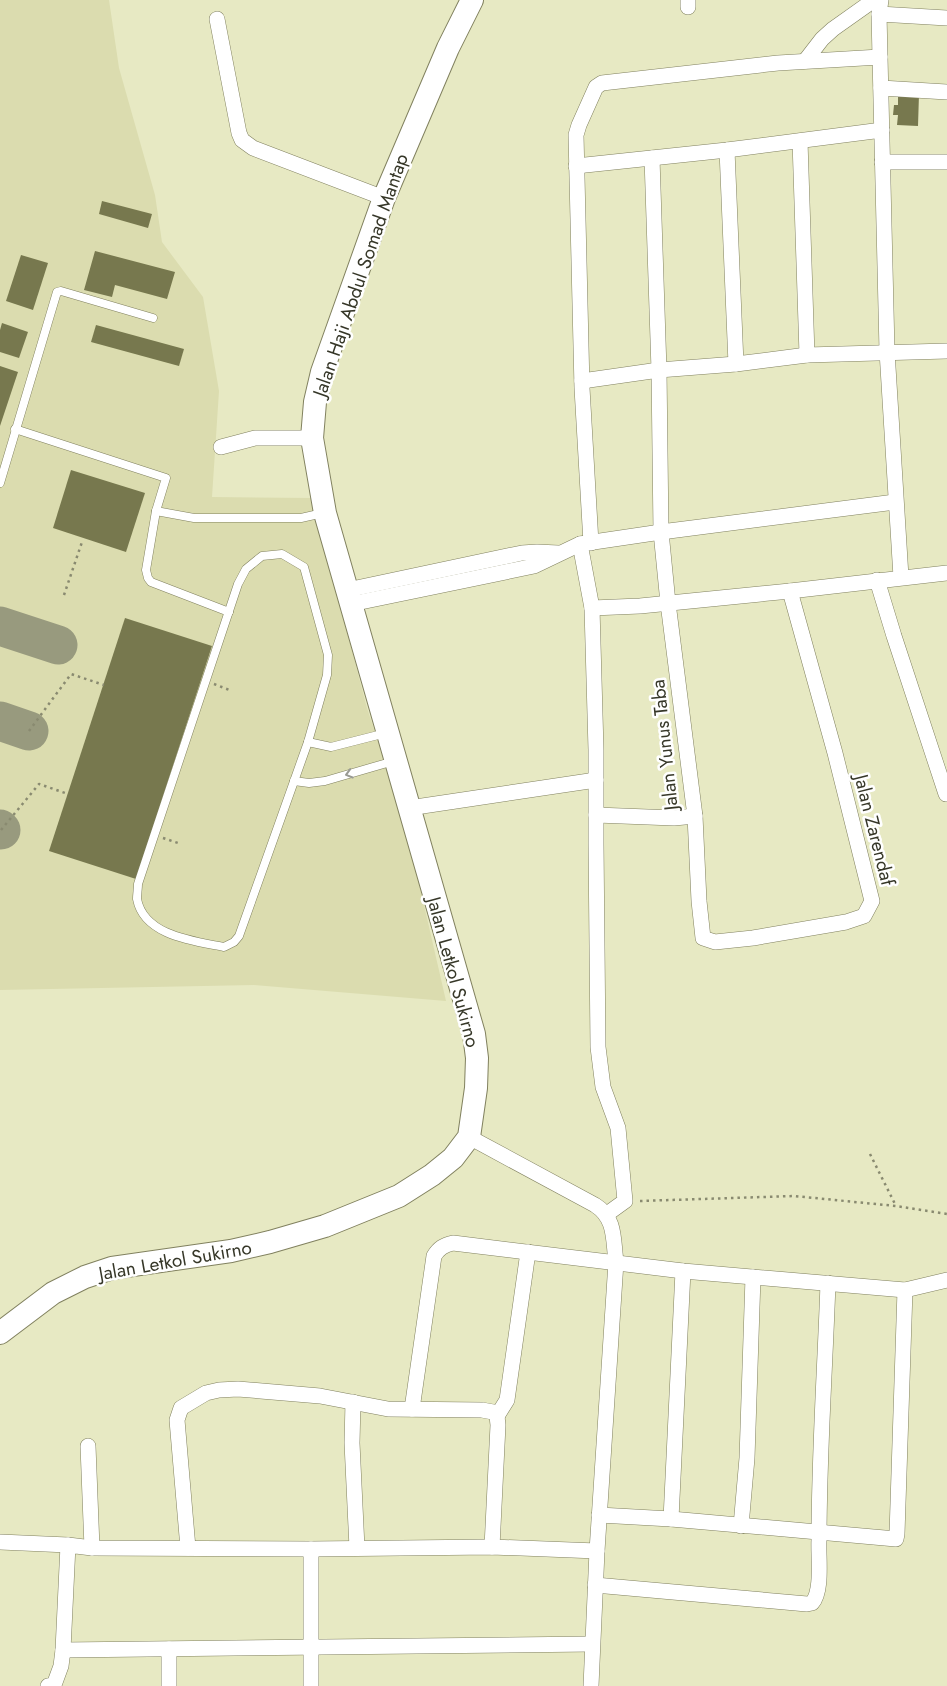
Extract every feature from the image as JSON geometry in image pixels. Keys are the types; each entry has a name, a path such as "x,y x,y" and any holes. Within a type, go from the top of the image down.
{"main road":[{"name":"Jalan Haji Abdul Somad Mantap","path":"349,597 324,513 312,438 315,402 322,372 384,198 448,48 472,0"},
{"name":"Jalan Letkol Sukirno","path":"0,1333 53,1293 85,1277 112,1268 232,1251 270,1242 325,1226 399,1196 432,1175 453,1158 469,1137 476,1088 477,1058 474,1034 349,597"}],"street":[{"path":"878,5 887,351 901,577"},
{"path":"804,61 833,28 878,5 947,18"},
{"path":"217,19 239,133 242,140 253,148 384,198"},
{"path":"607,1214 625,1201 618,1128 603,1087 598,1047 596,780 592,608 586,543 576,166 577,131 599,84 778,63 880,57"},
{"path":"881,88 947,92"},
{"path":"576,166 726,150 882,130"},
{"path":"800,141 807,354"},
{"path":"726,150 736,364"},
{"name":"Jalan Yunus Taba","path":"596,815 674,818 695,816 661,532 659,370 652,158"},
{"path":"882,162 947,162"},
{"path":"582,380 659,370 736,364 807,354 947,351"},
{"path":"221,447 255,438 312,438"},
{"path":"349,597 522,553 560,553 586,543 895,502"},
{"path":"592,608 668,603 790,591 947,573"},
{"path":"877,580 946,794"},
{"name":"Jalan Zarendaf","path":"695,816 699,901 703,938 715,942 753,938 846,922 864,916 872,900 835,753 790,591"},
{"path":"409,808 596,780"},
{"path":"469,1137 595,1205 607,1214 611,1223 616,1262 599,1515 591,1686"},
{"path":"412,1409 434,1256 438,1249 445,1244 453,1242 683,1271 905,1290 947,1280"},
{"path":"492,1547 498,1416 507,1400 528,1252"},
{"path":"671,1519 683,1271"},
{"path":"741,1526 747,1458 753,1277"},
{"path":"595,1585 812,1603 816,1599 818,1587 828,1283"},
{"path":"599,1515 671,1519 893,1539 897,1536 905,1290"},
{"path":"188,1548 177,1420 181,1408 206,1393 238,1389 320,1396 388,1409 482,1410 493,1412 498,1416"},
{"path":"353,1402 352,1443 357,1548"},
{"path":"88,1446 92,1548"},
{"path":"0,1542 92,1548 311,1549 492,1547 597,1551"},
{"path":"52,1685 61,1666 63,1650 68,1545"},
{"path":"311,1549 311,1686"},
{"path":"63,1650 592,1644"},
{"path":"169,1649 170,1686"}],"lane":[{"path":"0,483 57,292 61,291 153,318"},
{"path":"15,429 166,478 156,511 146,570 148,578 151,582 229,612"},
{"path":"156,511 194,518 300,518 324,513"},
{"path":"282,554 304,567 328,656 327,674 308,742 239,936 234,942 224,947 163,932 142,913 137,898 138,884 206,681 238,584 246,569 262,556 282,554"},
{"path":"308,742 330,747 388,732"},
{"path":"294,781 316,783 396,761"}],"path":[{"path":"64,595 82,542"},
{"path":"28,731 71,674 104,685"},
{"path":"206,681 232,690"},
{"path":"1,830 39,784 68,794"},
{"path":"154,835 181,844"},
{"path":"870,1154 896,1206"},
{"path":"625,1201 656,1202 690,1198 794,1196 896,1206 947,1214"}],"shaded area":[{"path":"0,0 109,0 119,68 155,195 162,242 203,297 219,391 212,497 312,498 367,708 405,822 446,1001 254,985 0,990"}],"building":[{"path":"898,94 919,94 918,126 897,125 898,115 893,115 894,105 898,105"},
{"path":"102,201 152,214 148,228 99,214"},
{"path":"95,251 175,272 167,299 115,285 112,297 84,290"},
{"path":"21,255 48,263 33,310 6,301"},
{"path":"2,323 28,332 19,358 0,352 0,330"},
{"path":"96,325 184,349 179,366 91,342"},
{"path":"0,366 18,372 0,426"},
{"path":"71,470 145,493 126,552 53,528"},
{"path":"125,618 212,646 136,879 49,851"}],"taxiway":[{"path":"0,626 58,645"},
{"path":"0,721 29,731"}]}
